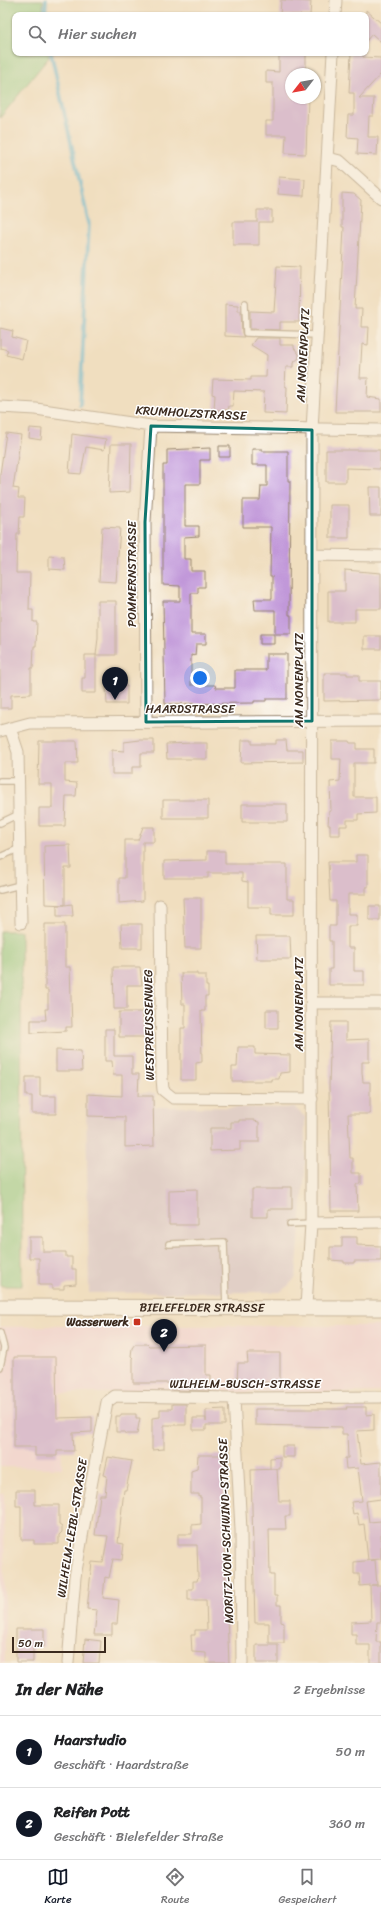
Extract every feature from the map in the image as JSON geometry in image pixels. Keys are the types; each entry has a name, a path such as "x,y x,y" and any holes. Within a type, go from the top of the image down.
{"main road":[{"name":"BIELEFELDER STRASSE","path":"0,1307 381,1308"}],"street":[{"path":"336,0 336,12"},
{"name":"AM NONENPLATZ","path":"306,1307 311,1222 312,1099 312,430 334,56"},
{"path":"328,158 340,161 381,198"},
{"name":"KRUMHOLZSTRASSE","path":"0,407 36,409 151,426 381,430"},
{"name":"POMMERNSTRASSE","path":"146,722 145,522 151,426"},
{"path":"312,555 381,556"},
{"name":"HAARDSTRASSE","path":"5,730 30,723 381,721"},
{"path":"5,730 18,752 21,923"},
{"name":"WESTPREUSSENWEG","path":"160,905 163,1090 173,1098 312,1099"},
{"path":"312,1003 381,1002"},
{"path":"311,1222 381,1222"},
{"name":"WILHELM-BUSCH-STRASSE","path":"110,1399 115,1396 234,1398 381,1397"},
{"name":"MORITZ-VON-SCHWIND-STRASSE","path":"234,1398 241,1530 242,1663"},
{"name":"WILHELM-LEIBL-STRASSE","path":"68,1663 75,1577 107,1402 110,1399"}],"lane":[{"path":"245,303 246,333 317,335"},
{"path":"0,781 18,781"},
{"path":"0,823 19,814"},
{"path":"0,857 20,848"},
{"path":"0,890 20,885"},
{"path":"290,1224 311,1222"},
{"path":"169,1244 224,1242 226,1308"},
{"path":"0,1332 4,1348 0,1368"}],"highlighted area":[{"path":"151,426 312,430 312,721 146,722 145,522"}],"shaded area":[{"path":"86,1093 155,1093 155,1107 295,1108 305,1117 305,1171 296,1277 289,1285 280,1292 89,1293"},
{"path":"381,1326 381,1392 60,1393 62,1468 0,1467 0,1327"},
{"path":"0,1494 4,1494 5,1663 0,1663"}],"green space":[{"path":"0,0 43,0 43,12 12,12 12,56 49,57 0,118"},
{"path":"0,931 21,931 22,1286 0,1286"}],"building":[{"path":"281,0 311,2 310,12 280,12"},
{"path":"369,13 381,23 381,42 372,34 369,38"},
{"path":"279,56 306,56 306,68 285,68 285,104 308,104 306,154 285,153 286,135 266,135 266,121 273,121 273,83 266,83 266,71 279,72"},
{"path":"351,56 381,58 381,74 359,98 374,98 373,116 369,116 368,137 378,137 377,155 357,154 358,138 347,137 348,115 354,115 354,93 349,93"},
{"path":"279,177 305,179 304,196 278,194"},
{"path":"342,193 354,194 361,200 355,309 362,309 361,327 369,327 368,345 362,344 360,378 368,378 367,397 381,399 381,412 335,412 344,227 342,227"},
{"path":"257,210 272,210 272,222 259,222 259,245 233,245 233,222 257,222"},
{"path":"277,266 300,267 299,322 280,322 280,330 250,329 250,311 274,312"},
{"path":"225,304 238,305 238,311 241,311 242,333 244,337 225,336"},
{"path":"0,328 13,331 12,337 26,341 22,359 6,355 8,350 0,348"},
{"path":"256,338 280,338 280,345 294,345 294,348 299,354 299,358 293,363 293,367 286,367 286,414 263,413 264,392 234,391 233,406 229,406 228,410 214,410 215,395 212,394 213,379 251,380 251,377 266,377 267,355 251,345"},
{"path":"30,428 42,429 41,440 29,438"},
{"path":"6,433 21,435 13,488 19,489 18,498 25,498 24,517 20,517 19,534 17,534 16,573 30,573 29,610 33,610 33,622 37,622 36,646 34,646 33,668 31,668 31,694 11,695 11,708 0,708 0,474"},
{"path":"72,434 106,439 104,450 86,447 81,474 69,473"},
{"path":"111,444 131,444 130,492 109,493"},
{"path":"219,446 230,446 230,457 219,457"},
{"path":"210,448 210,460 200,460 200,484 185,484 185,526 199,526 199,536 184,537 184,559 191,559 191,571 205,571 205,587 198,587 198,593 191,593 191,634 206,634 206,644 196,644 195,656 191,655 191,685 215,685 216,688 235,688 235,670 266,670 266,654 287,654 287,699 266,699 266,701 254,701 254,703 165,704 163,601 180,601 180,586 163,585 163,465 167,465 167,450"},
{"path":"252,449 262,449 262,451 288,451 288,481 290,481 289,615 291,615 291,634 275,634 275,610 255,610 254,599 272,599 272,576 270,576 271,527 243,527 243,500 260,500 261,486 267,486 267,465 252,465"},
{"path":"326,450 380,450 380,469 346,468 346,482 326,482"},
{"path":"369,487 381,487 381,516 370,516"},
{"path":"330,505 349,505 349,538 330,538"},
{"path":"102,527 120,528 116,582 99,581"},
{"path":"49,556 64,557 65,570 49,569"},
{"path":"345,570 381,573 381,609 355,609 355,622 328,622 328,591 345,591"},
{"path":"98,601 116,601 116,655 96,655 98,638"},
{"path":"260,634 274,634 274,644 260,644"},
{"path":"364,636 381,636 381,649 364,649"},
{"path":"85,655 96,655 96,693 82,693 82,678 85,678"},
{"path":"324,673 347,673 347,675 359,675 359,681 381,681 381,700 324,701"},
{"path":"127,686 127,704 107,704 106,687"},
{"path":"154,740 154,753 141,753 141,767 132,767 132,774 112,774 112,750 124,751 124,742"},
{"path":"242,740 252,740 252,744 276,744 276,740 286,740 287,750 303,750 303,762 241,763"},
{"path":"39,741 77,741 78,763 65,763 65,782 77,783 76,796 66,796 65,826 39,826 39,808 52,808 52,784 38,784"},
{"path":"332,741 349,741 350,743 357,743 357,749 374,749 374,763 354,763 354,797 376,797 376,813 358,814 358,820 347,820 347,826 340,826 340,835 330,835 330,825 328,825 329,811 331,811 330,782 340,781 341,759 332,759"},
{"path":"207,743 207,759 167,759 166,744"},
{"path":"163,800 208,800 208,818 163,818"},
{"path":"242,804 287,804 287,822 242,822"},
{"path":"143,827 154,827 154,842 143,842 143,901 119,903 119,878 125,878 125,840 138,840"},
{"path":"70,845 71,868 65,868 65,905 45,904 44,846"},
{"path":"207,851 225,851 225,864 287,864 287,899 294,899 294,915 271,915 271,907 248,907 248,882 242,881 242,873 208,873 208,878 164,878 164,861 207,860"},
{"path":"356,855 368,855 368,887 366,887 366,894 348,894 348,914 357,914 357,926 348,926 348,948 354,948 354,971 364,971 364,985 329,985 329,969 332,969 332,941 329,941 329,926 336,926 336,901 330,901 328,862 356,862"},
{"path":"183,898 201,898 201,948 185,948"},
{"path":"72,904 73,916 57,916 57,905"},
{"path":"369,906 380,906 380,920 369,920"},
{"path":"45,924 65,924 65,967 70,967 72,1027 66,1027 66,1031 31,1033 31,1020 46,1020 45,1009 48,1009 48,990 45,990"},
{"path":"121,924 142,924 142,948 122,948"},
{"path":"256,936 290,936 291,959 257,959"},
{"path":"113,967 140,967 142,985 127,985 127,1009 114,1009"},
{"path":"181,973 197,973 197,975 206,975 206,986 208,986 208,996 205,996 205,1011 201,1011 202,1062 196,1063 196,1080 181,1080 181,1028 185,1028 185,1004 182,1004"},
{"path":"266,1010 278,1010 278,1028 266,1028"},
{"path":"119,1012 143,1012 144,1037 119,1037"},
{"path":"331,1022 346,1022 346,1040 369,1039 369,1062 362,1062 362,1073 363,1082 370,1082 370,1114 348,1114 350,1158 353,1158 353,1173 361,1173 361,1184 357,1184 358,1211 331,1211 329,1086"},
{"path":"105,1029 114,1029 114,1056 132,1056 132,1074 139,1074 138,1096 153,1096 154,1146 125,1147 125,1117 88,1116 88,1094 122,1096 122,1075 113,1075 112,1061 105,1061"},
{"path":"238,1047 255,1047 255,1054 290,1055 290,1072 280,1073 279,1079 272,1079 272,1081 232,1081 232,1067 237,1067"},
{"path":"56,1050 81,1051 82,1071 56,1071"},
{"path":"26,1077 40,1077 40,1096 56,1096 56,1114 32,1114 32,1096 26,1096"},
{"path":"239,1120 254,1120 259,1122 259,1142 240,1142 240,1150 210,1151 210,1128 231,1128 231,1122 239,1122"},
{"path":"282,1187 292,1187 292,1209 268,1209 268,1217 252,1217 252,1189 282,1189"},
{"path":"197,1189 197,1225 169,1225 169,1190"},
{"path":"29,1237 43,1237 43,1252 66,1252 66,1257 72,1257 72,1269 76,1269 76,1284 64,1285 64,1289 52,1289 52,1285 39,1285 39,1258 29,1258"},
{"path":"342,1237 357,1237 357,1245 381,1246 381,1261 354,1261 354,1263 344,1263 344,1261 330,1260 330,1247 342,1247"},
{"path":"135,1344 147,1344 149,1346 206,1345 206,1375 211,1375 211,1391 172,1390 171,1383 133,1383 133,1358 131,1356 132,1348"},
{"path":"247,1353 280,1353 280,1382 237,1382 238,1363 248,1363"},
{"path":"14,1357 56,1357 57,1418 92,1417 92,1432 73,1433 74,1451 57,1451 57,1456 35,1456 35,1447 14,1447"},
{"path":"172,1404 186,1404 186,1425 164,1425 164,1449 152,1450 152,1418 160,1417 160,1409 172,1409"},
{"path":"346,1407 366,1407 366,1415 374,1414 374,1430 357,1431 361,1464 381,1462 381,1499 366,1501 369,1522 381,1521 381,1559 368,1560 364,1524 359,1525 357,1513 353,1514 351,1502 362,1501 358,1468 346,1469 345,1458 348,1458 347,1434 342,1434 342,1427 255,1425 255,1409 347,1409"},
{"path":"225,1409 225,1425 206,1425 206,1430 193,1430 193,1418 206,1418 206,1410"},
{"path":"121,1414 136,1414 136,1418 140,1418 137,1434 116,1432 116,1416 121,1416"},
{"path":"282,1446 294,1446 294,1457 282,1457"},
{"path":"198,1455 224,1455 224,1544 229,1663 206,1663 206,1653 192,1652 191,1635 195,1635 195,1630 207,1630 206,1600 188,1600 188,1589 193,1589 193,1581 197,1581 198,1577 197,1545 178,1545 178,1534 192,1534 192,1525 201,1524 201,1497 199,1497 199,1494 191,1494 191,1471 197,1469"},
{"path":"108,1457 132,1461 126,1490 124,1490 118,1543 124,1544 122,1560 113,1559 109,1578 105,1577 103,1598 119,1600 117,1624 112,1624 112,1635 94,1635 97,1610 87,1609 92,1562 103,1563 108,1536 95,1535 100,1495 105,1495 107,1476 104,1475"},
{"path":"280,1457 280,1469 270,1469 270,1458"},
{"path":"277,1469 279,1501 290,1501 290,1516 285,1516 286,1529 269,1529 270,1575 274,1575 274,1596 277,1596 277,1605 281,1605 281,1622 284,1623 284,1643 269,1643 269,1623 255,1623 251,1470"},
{"path":"16,1490 35,1490 35,1505 59,1505 59,1525 62,1527 62,1532 59,1535 59,1544 34,1544 34,1540 21,1540 21,1506 16,1506"},
{"path":"375,1560 377,1585 381,1585 381,1622 377,1622 376,1642 381,1642 381,1663 370,1663 370,1645 356,1645 356,1634 351,1634 351,1622 371,1621 370,1585 360,1586 359,1574 354,1574 354,1562"},
{"path":"16,1629 44,1629 44,1647 33,1647 33,1662 16,1662"},
{"path":"85,1639 101,1641 99,1663 83,1663"},
{"path":"256,1645 278,1645 278,1663 256,1663"}],"waterway":[{"path":"45,12 46,0"},
{"path":"52,56 89,224 80,405"}],"place":[{"name":"Haarstudio","path":"115,700"},
{"name":"Wasserwerk","path":"137,1322"},
{"name":"Reifen Pott","path":"164,1352"}]}
